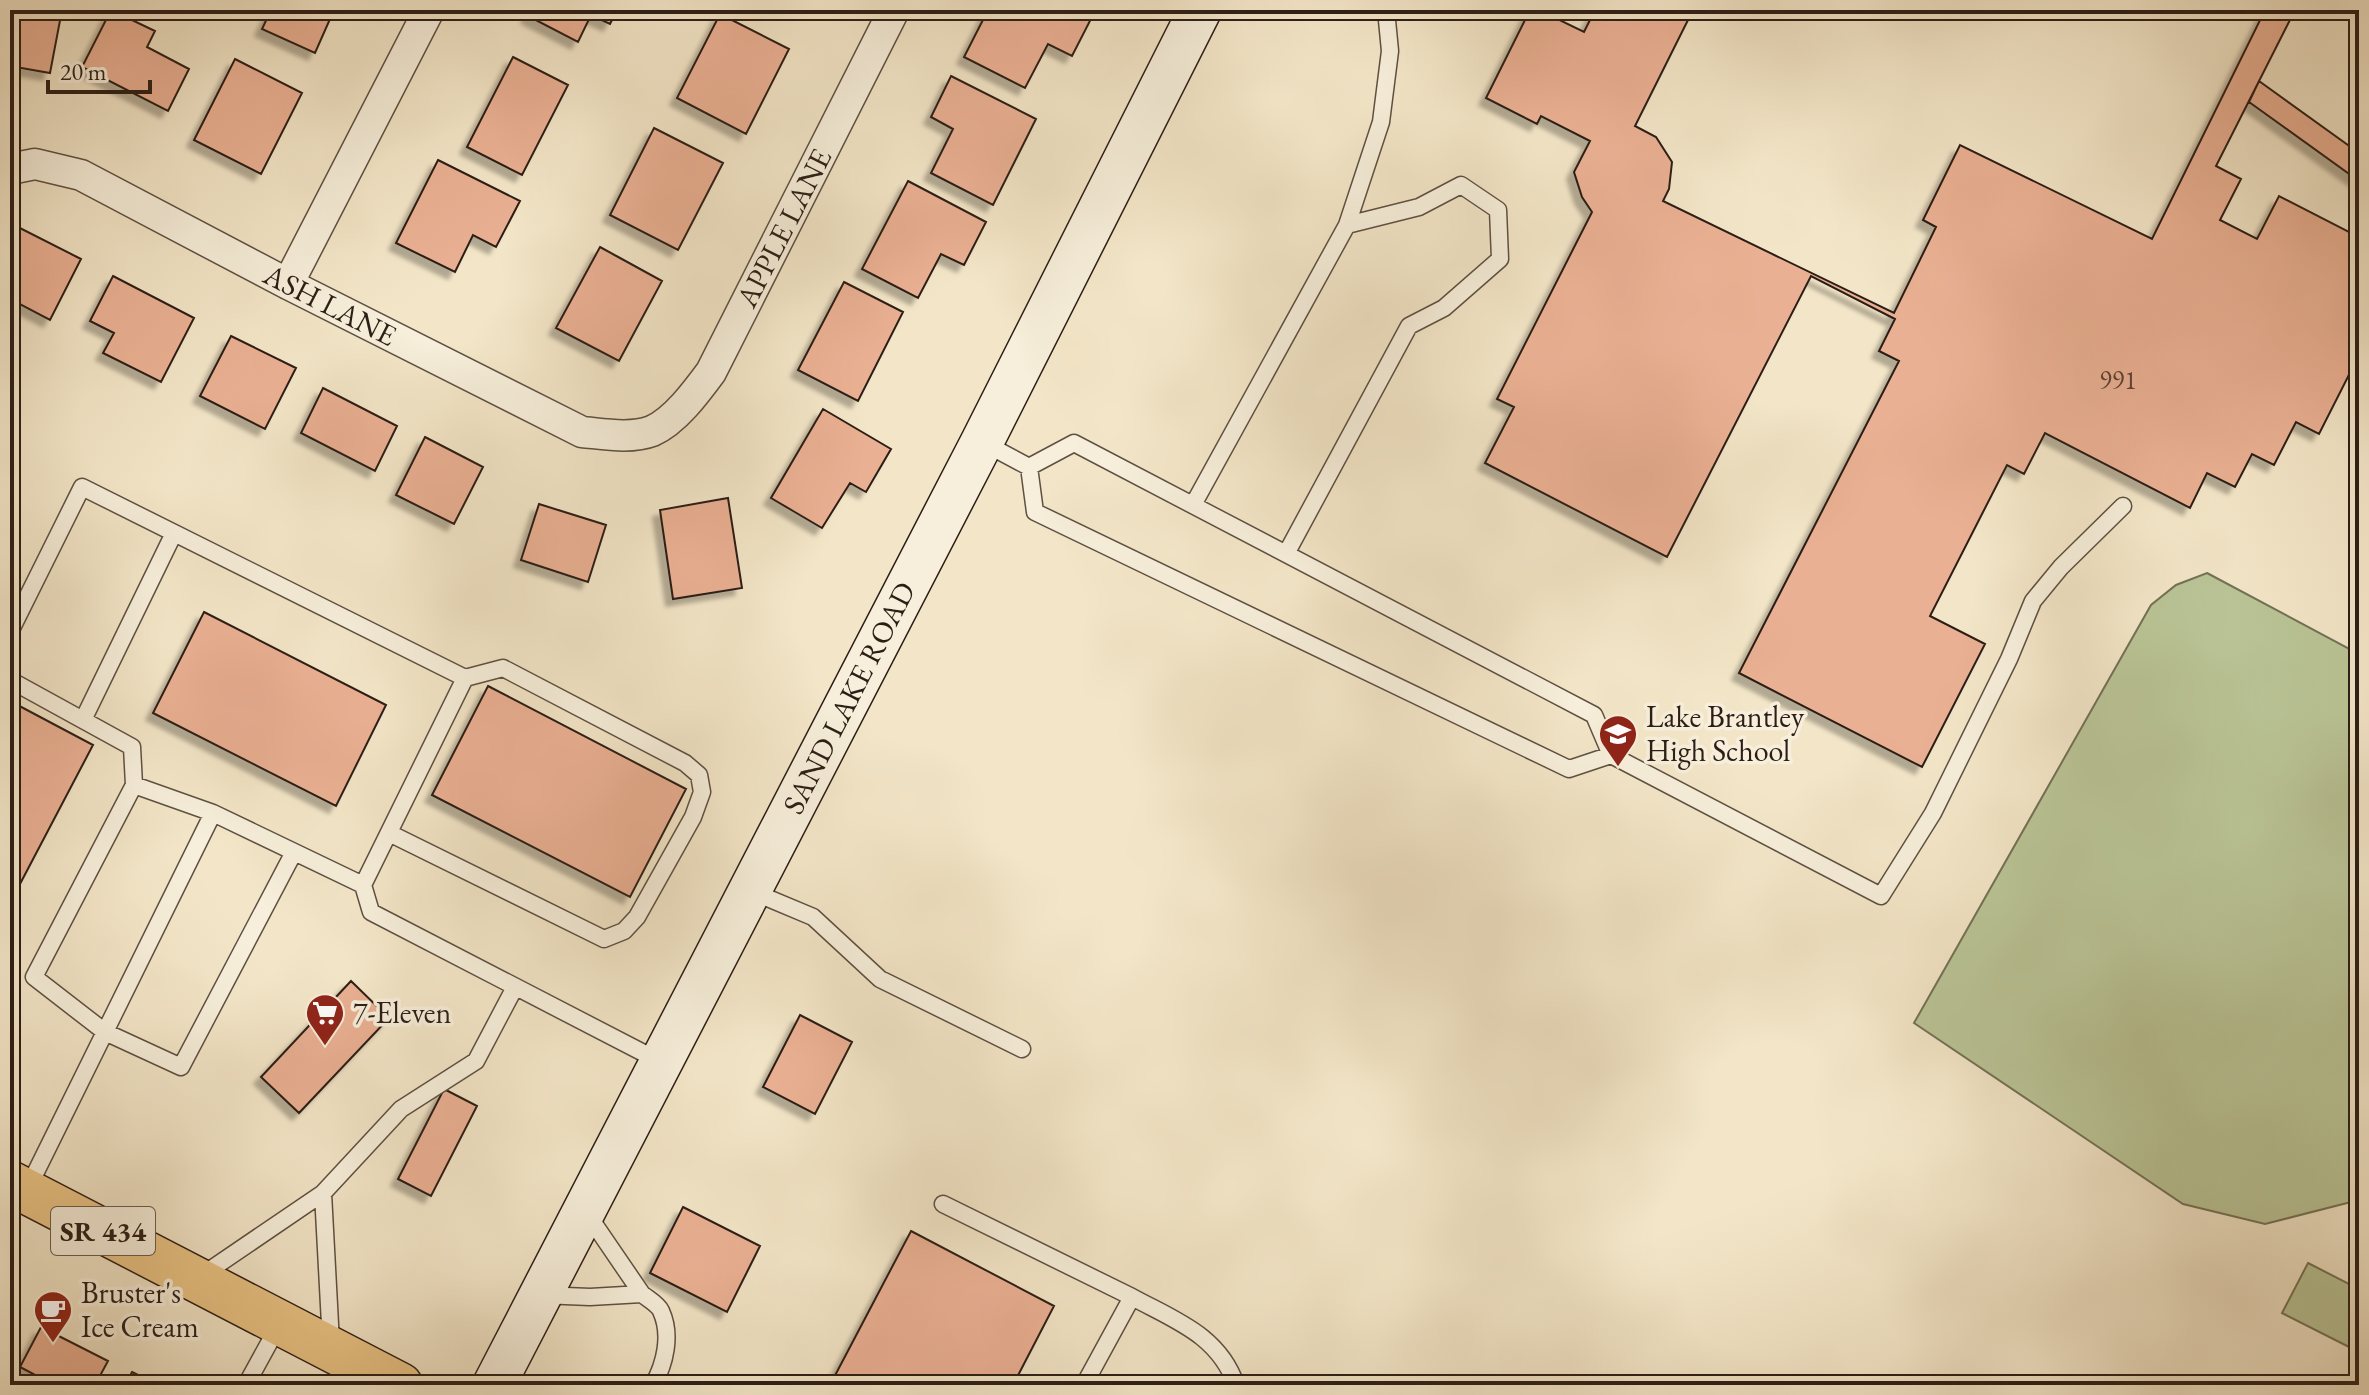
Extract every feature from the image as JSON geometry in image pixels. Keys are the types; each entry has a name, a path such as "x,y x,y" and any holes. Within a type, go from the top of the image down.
{"main road":[{"name":"SR 434","path":"15,1197 196,1279 400,1385"}],"street":[{"path":"288,284 429,10"},
{"name":"APPLE LANE","path":"653,430 685,405 711,372 894,10"},
{"name":"SAND LAKE ROAD","path":"494,1385 982,442 1200,10"},
{"name":"ASH LANE","path":"10,169 35,164 81,175 288,284 582,432 623,435 653,430"}],"lane":[{"path":"1193,505 1347,225 1381,122 1390,51 1386,10"},
{"path":"1286,554 1409,326 1444,308 1500,259 1498,210 1461,185 1419,207 1347,225"},
{"path":"982,442 1029,467"},
{"path":"1029,467 1074,443 1594,715 1611,755 1881,896 1933,813 2009,659 2033,601 2061,567 2123,506"},
{"path":"1029,467 1035,512 1569,769 1611,755"},
{"path":"10,632 82,487 465,678 503,668 685,763 699,775 702,792 693,817 637,917 624,931 604,939 389,833"},
{"path":"83,720 174,533"},
{"path":"465,678 363,885 371,912 661,1062"},
{"path":"10,680 132,747 134,785 34,977 105,1032 181,1067 294,852"},
{"path":"134,785 213,813 363,885"},
{"path":"15,1197 105,1032 213,813"},
{"path":"750,890 813,917 880,979 1022,1049"},
{"path":"196,1279 323,1193 401,1109 476,1061 515,987"},
{"path":"323,1193 331,1349"},
{"path":"943,1204 1132,1297 1204,1337 1218,1352 1236,1385"},
{"path":"584,1209 642,1294 660,1309 667,1346 653,1385"},
{"path":"540,1295 642,1294"},
{"path":"1084,1385 1132,1297"},
{"path":"246,1385 280,1323"}],"green space":[{"path":"2207,573 2359,654 2359,1200 2265,1224 2183,1204 1914,1023 2151,605 2176,585"},
{"path":"2308,1263 2359,1289 2359,1352 2282,1313"}],"building":[{"path":"10,10 62,10 50,73 10,66"},
{"path":"111,10 155,31 147,47 189,69 168,111 82,67"},
{"path":"271,10 334,10 315,53 262,29"},
{"path":"531,10 617,10 610,24 591,15 578,42 528,16"},
{"path":"988,10 1088,10 1094,13 1072,56 1048,44 1025,88 964,57"},
{"name":"Lake Brantley High School","path":"1530,10 1539,10 1584,32 1595,10 1693,10 1635,126 1656,137 1672,162 1669,189 1663,201 1894,313 1936,227 1923,220 1960,145 2152,239 2265,10 2295,10 2216,166 2241,179 2220,220 2257,239 2279,196 2359,237 2359,355 2319,434 2296,422 2274,465 2252,454 2235,487 2207,473 2190,508 2045,433 2024,474 2007,465 1930,616 1985,644 1922,767 1739,673 1899,361 1879,351 1895,319 1811,276 1667,557 1485,463 1514,407 1497,399 1592,212 1582,197 1574,172 1590,141 1541,116 1537,124 1486,98"},
{"path":"720,14 789,49 746,134 677,98"},
{"path":"513,57 568,85 522,175 467,147"},
{"path":"235,59 302,93 261,174 194,140"},
{"path":"951,76 1036,119 993,205 931,173 953,129 931,117"},
{"path":"2259,81 2359,153 2359,181 2249,102"},
{"path":"654,128 723,163 678,250 610,215"},
{"path":"438,160 520,201 496,247 473,235 455,272 396,243"},
{"path":"908,181 986,222 964,265 941,254 918,298 862,269"},
{"path":"10,223 81,259 50,320 10,299"},
{"path":"600,247 662,281 619,361 556,328"},
{"path":"113,276 194,318 161,382 103,353 114,333 90,321"},
{"path":"844,282 903,312 858,401 798,370"},
{"path":"231,336 296,368 265,429 200,396"},
{"path":"323,388 397,426 375,471 301,433"},
{"path":"823,409 891,449 866,492 850,483 822,528 771,498"},
{"path":"425,437 483,467 454,524 396,495"},
{"path":"728,498 742,588 673,599 660,510"},
{"path":"539,504 606,525 588,582 521,560"},
{"path":"204,612 386,705 336,806 153,713"},
{"path":"488,686 686,789 630,897 432,795"},
{"path":"10,701 93,745 10,903"},
{"name":"7-Eleven","path":"351,981 389,1018 299,1113 261,1077"},
{"path":"800,1015 852,1042 815,1114 763,1087"},
{"name":"7-Eleven","path":"444,1089 477,1106 431,1196 398,1179"},
{"path":"683,1207 760,1246 727,1312 650,1273"},
{"path":"911,1231 1054,1306 1013,1385 830,1385"},
{"name":"Bruster's Ice Cream","path":"41,1327 108,1361 95,1385 54,1385 20,1367"},
{"path":"132,1372 158,1385 125,1385"}],"place":[{"name":"Lake Brantley High School","path":"1618,768"},
{"name":"7-Eleven","path":"325,1047"},
{"name":"Bruster's Ice Cream","path":"53,1344"}]}
